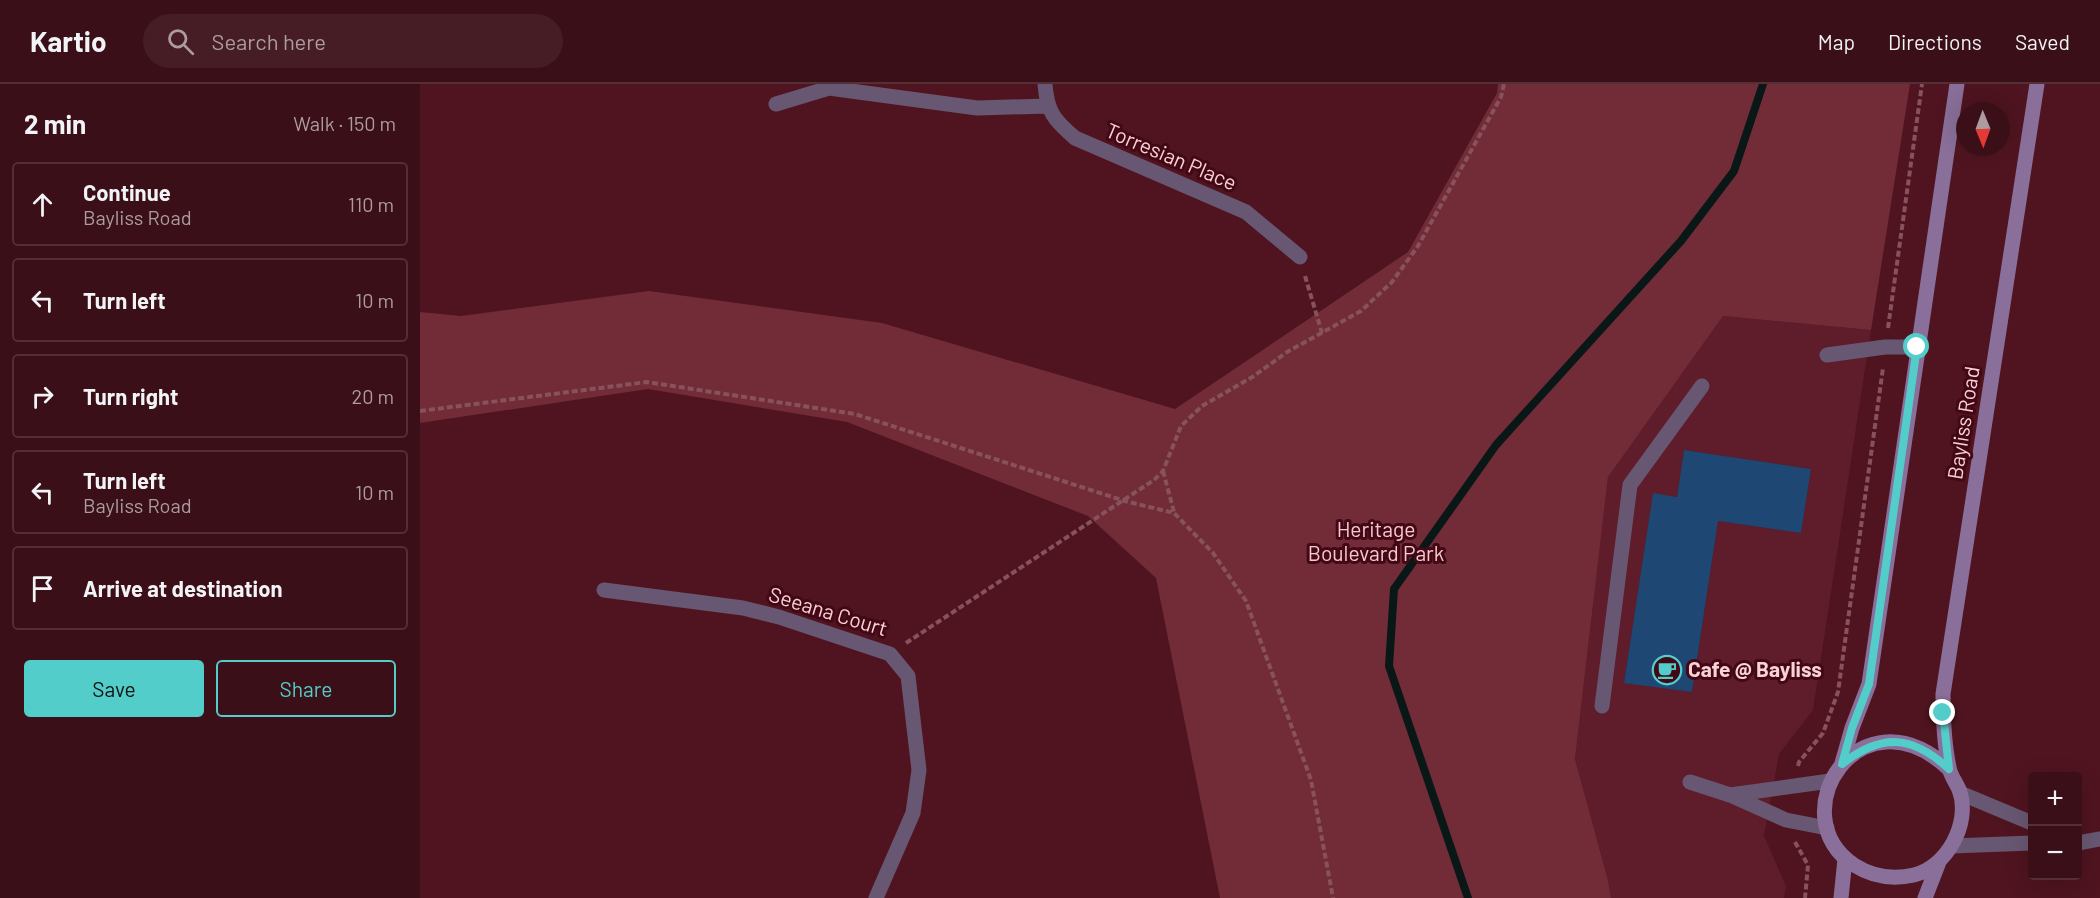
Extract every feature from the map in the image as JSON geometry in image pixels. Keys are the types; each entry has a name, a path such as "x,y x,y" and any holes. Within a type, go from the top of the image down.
{"street":[{"path":"776,104 829,88 977,108 1047,106 1045,84"},
{"path":"1842,764 1852,728 1869,684 1957,84"},
{"name":"Bayliss Road","path":"1949,769 1943,721 1943,694 2037,84"},
{"name":"Torresian Place","path":"1047,106 1058,124 1075,138 1246,212 1300,257"},
{"path":"1827,354 1885,347 1917,347"},
{"path":"1602,706 1630,485 1702,386"},
{"name":"Seeana Court","path":"604,590 743,608 779,617 890,654 908,676 919,770 913,813 876,898"},
{"path":"1925,898 1939,862 1952,846 1962,820 1960,793 1949,769 1931,753 1909,743 1885,742 1861,748 1842,764 1830,781 1824,804 1827,828 1834,845 1845,859 1867,873 1892,879 1917,875 1939,862"},
{"path":"1730,795 1795,784 1830,781"},
{"path":"1690,782 1730,795 1786,820 1827,828"},
{"path":"1960,793 2028,821"},
{"path":"2082,842 2100,839"},
{"path":"1952,846 2028,843"},
{"path":"1841,898 1845,859"}],"path":[{"path":"890,654 1125,501 1163,471 1181,426 1202,406 1361,311 1392,282 1418,246 1501,97 1504,84"},
{"path":"1795,784 1799,762 1823,733 1838,692 1922,84"},
{"path":"1300,257 1322,333"},
{"path":"420,411 647,382 855,414 1125,501 1174,513"},
{"path":"1163,471 1174,513 1213,553 1246,601 1311,780 1333,898"},
{"path":"1786,820 1787,828 1808,865 1805,898"}],"shaded area":[{"path":"1723,316 1871,330 1813,710 1779,754 1764,836 1786,886 1784,898 1611,898 1575,759 1608,477","holes":["1684,450 1811,469 1801,533 1718,521 1692,692 1624,682 1653,494 1677,497"]}],"green space":[{"name":"Heritage Boulevard Park","path":"1498,84 1910,84 1871,330 1723,316 1608,477 1575,759 1611,898 1220,898 1156,578 1088,516 847,422 648,389 420,423 420,312 461,316 649,291 882,323 1175,409 1408,252 1497,93"}],"building":[{"path":"1684,450 1811,469 1801,533 1718,521 1692,692 1624,683 1653,493 1677,497"}],"waterway":[{"path":"1468,898 1389,666 1394,589 1496,445 1681,241 1734,171 1763,84"}],"place":[{"name":"Cafe @ Bayliss","path":"1667,670"}],"route":[{"path":"1917,347 1869,684 1863,705 1852,728 1842,764 1861,748 1885,742 1909,743 1931,753 1949,769 1943,713"}]}
